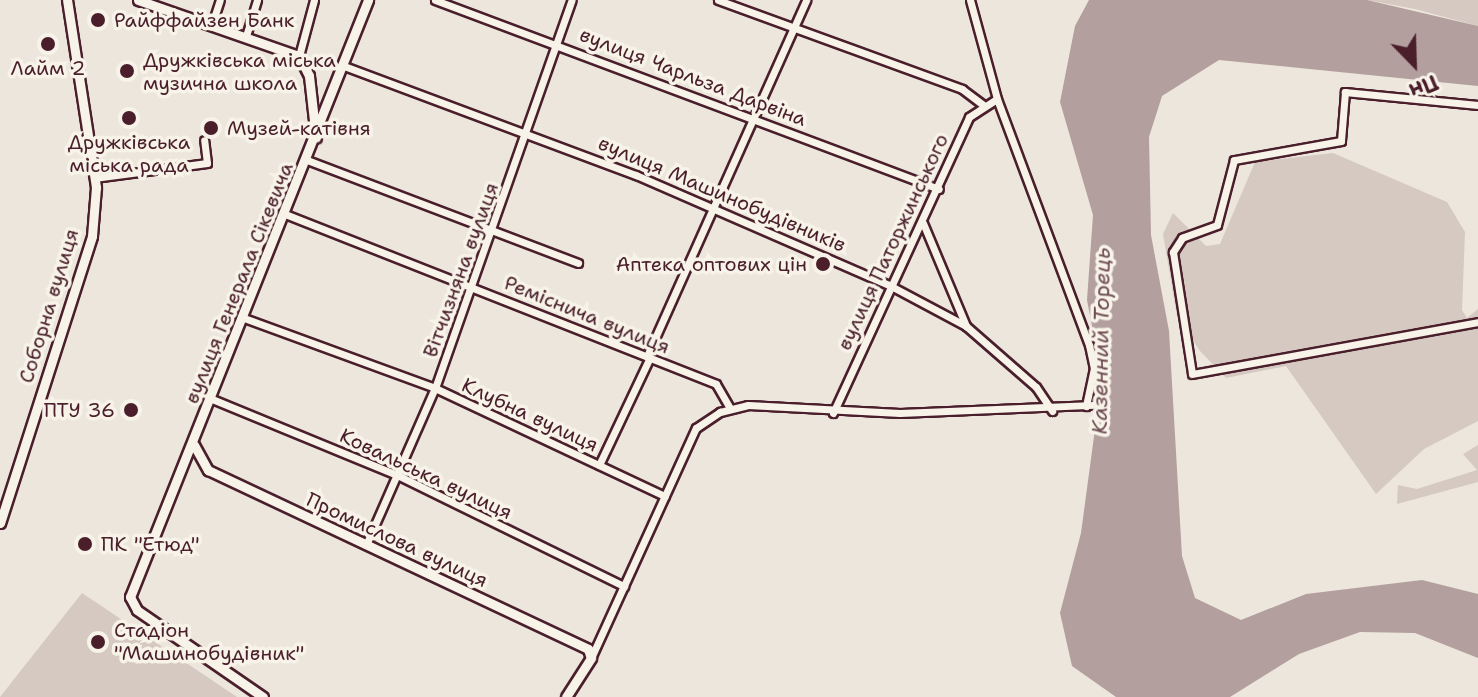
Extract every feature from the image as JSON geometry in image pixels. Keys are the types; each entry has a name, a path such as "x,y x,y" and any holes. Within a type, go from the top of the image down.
{"street":[{"name":"Соборна вулиця","path":"0,523 92,236 94,178 67,0"},
{"path":"138,0 299,56"},
{"path":"212,24 220,0"},
{"path":"246,36 257,0"},
{"path":"314,0 299,56 316,138"},
{"name":"вулиця Генерала Сікевича","path":"263,697 137,610 130,597 194,445 368,0"},
{"name":"вулиця Чарльза Дарвіна","path":"435,0 556,42 939,189"},
{"name":"Вітчизняна вулиця","path":"366,545 435,388 493,232 572,0"},
{"path":"718,0 962,89 983,105 997,99"},
{"path":"599,465 806,0"},
{"path":"566,697 591,658 696,428 730,408 833,413 1052,411 1090,405 1094,368 1089,345 997,99 970,0"},
{"name":"вулиця Машинобудівників","path":"344,66 713,208 889,285 966,326 1036,387 1052,411"},
{"path":"1478,105 1345,92 1341,141 1234,160 1217,225 1182,238 1173,252 1192,374 1478,322"},
{"name":"вулиця Паторжинського","path":"833,413 889,285 939,189 969,117 983,105"},
{"path":"94,178 207,163 204,140"},
{"path":"307,160 578,263"},
{"name":"Реміснича вулиця","path":"285,214 716,384 730,408"},
{"path":"923,223 966,326"},
{"name":"Клубна вулиця","path":"244,318 435,388 665,496"},
{"name":"Ковальська вулиця","path":"212,399 397,475 624,586"},
{"name":"Промислова вулиця","path":"194,445 208,470 588,649 591,658"}],"shaded area":[{"path":"1367,0 1478,0 1478,26 1415,9"},
{"path":"1333,153 1447,202 1465,232 1462,310 1467,318 1478,309 1478,421 1424,449 1376,494 1286,366 1226,378 1200,351 1177,316 1163,234 1173,213 1206,246 1220,244 1255,162"},
{"path":"1478,445 1478,482 1397,504 1398,485 1417,489 1477,470 1463,454"},
{"name":"Стадіон \"Машинобудівник\"","path":"82,593 237,697 0,697"}],"water":[{"name":"Казенний Торець","path":"1089,0 1367,0 1478,26 1478,86 1219,60 1162,96 1149,137 1151,235 1169,331 1182,556 1195,598 1241,620 1306,594 1422,580 1478,594 1478,658 1415,633 1360,632 1299,654 1230,697 1116,697 1072,666 1060,613 1081,533 1102,377 1087,300 1093,215 1060,102 1075,26"}],"place":[{"name":"Райффайзен Банк","path":"98,20"},
{"name":"Лайм 2","path":"48,44"},
{"name":"Дружківська міська музична школа","path":"127,71"},
{"name":"Дружківська міська рада","path":"129,118"},
{"name":"Музей-катівня","path":"211,128"},
{"name":"Аптека оптових цін","path":"823,264"},
{"name":"ПТУ 36","path":"131,410"},
{"name":"ПК \"Етюд\"","path":"85,544"},
{"name":"Стадіон \"Машинобудівник\"","path":"98,642"}]}
